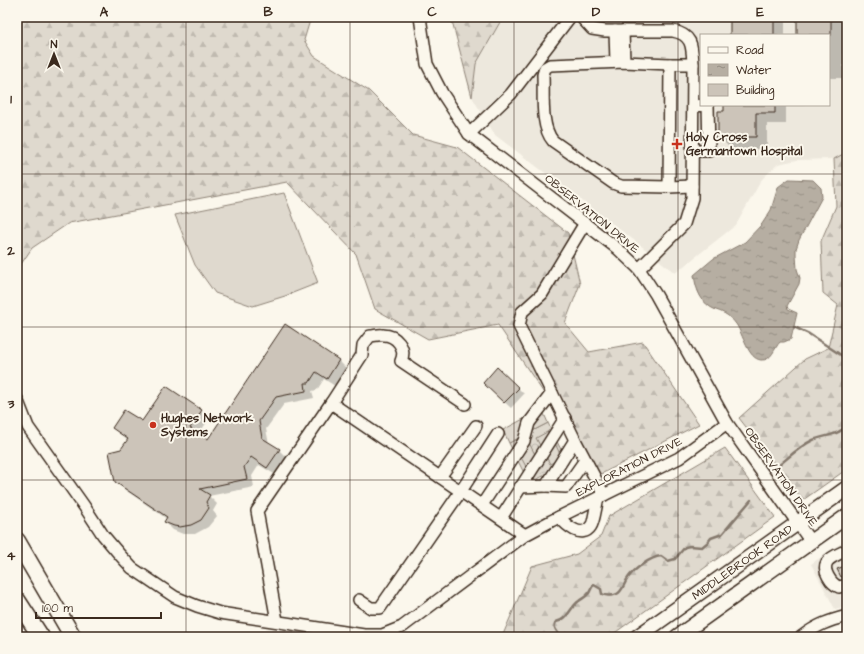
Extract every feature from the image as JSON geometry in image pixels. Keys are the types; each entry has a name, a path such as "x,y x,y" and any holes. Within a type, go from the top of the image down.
{"highway":[{"path":"17,541 73,637"},
{"path":"17,600 41,637"}],"main road":[{"name":"MIDDLEBROOK ROAD","path":"637,637 847,488"},
{"name":"MIDDLEBROOK ROAD","path":"677,637 847,516"}],"street":[{"name":"OBSERVATION DRIVE","path":"420,17 427,64 442,93 469,134 618,249 639,269 660,302 727,423 811,542"},
{"path":"469,134 511,94 570,17"},
{"path":"581,17 592,29 605,31 673,31 682,33 688,38 692,48 692,198 684,224 639,269"},
{"path":"619,31 620,62"},
{"path":"692,186 621,186 613,183 553,140 548,135 545,125 543,75 545,68 550,65 620,62 693,64"},
{"path":"669,187 670,64"},
{"path":"693,106 700,106"},
{"path":"693,151 709,151 708,106"},
{"path":"560,517 568,526 576,531 585,531 591,527 601,497 565,418 519,326 522,312 542,294 585,224"},
{"path":"276,621 257,511 362,355 363,345 370,336 384,334 399,342 402,348 403,356 401,361 465,404"},
{"path":"482,505 524,441 529,423 552,393"},
{"name":"EXPLORATION DRIVE","path":"17,399 28,427 103,535 132,568 175,597 197,606 220,612 364,635 382,635 402,627 508,546 525,535 679,458 727,423"},
{"path":"331,403 525,535"},
{"path":"501,518 565,418"},
{"path":"440,477 476,426"},
{"path":"359,600 371,608 380,608 461,491 498,434"},
{"path":"546,486 575,440"},
{"path":"520,487 566,487 585,460"},
{"path":"847,550 829,560 826,565 826,571 832,584 838,587 847,585"},
{"path":"801,637 814,627 828,621 847,616"}],"shaded area":[{"name":"Holy Cross Germantown Hospital","path":"503,17 847,17 847,152 834,159 797,160 778,164 762,179 736,225 675,273 495,135 472,97 476,64"},
{"path":"847,539 847,606 835,609 811,564"}],"green space":[{"path":"17,17 311,17 304,40 314,56 369,91 413,135 457,147 568,233 580,284 565,323 589,352 643,342 699,424 599,475 498,325 428,339 375,309 356,254 287,182 69,223 32,248 17,270"},
{"path":"451,17 503,17 476,64 472,97"},
{"path":"847,152 847,469 803,500 739,418 805,359 828,348 838,305 823,293 821,241 836,206 834,159"},
{"path":"284,193 318,283 285,296 253,306 215,293 195,265 175,215"},
{"path":"542,409 548,423 509,443 503,430"},
{"path":"548,423 568,464 529,483 509,443"},
{"path":"549,431 562,458 550,464 536,438"},
{"path":"528,441 542,468 530,474 516,448"},
{"path":"725,448 775,517 609,637 502,637 532,566 577,554 601,536 609,516"}],"water":[{"path":"789,179 813,180 821,188 822,197 799,240 796,249 797,269 800,278 799,284 787,306 788,309 797,313 791,339 780,342 768,358 761,360 756,359 749,351 739,328 732,319 711,307 703,300 696,286 694,275 713,259 745,242 762,224 771,210 778,187"}],"building":[{"path":"730,17 774,17 774,34 730,34"},
{"path":"797,17 831,17 831,35 797,34"},
{"path":"724,106 775,106 775,113 756,113 756,137 718,137 718,111 724,111"},
{"name":"Hughes Network Systems","path":"285,324 339,360 327,379 316,372 309,383 305,383 306,391 276,397 259,421 262,438 280,449 267,468 251,457 244,467 247,479 200,489 210,495 206,502 209,508 201,520 191,525 180,527 164,522 167,517 115,482 109,452 121,449 128,439 112,428 124,410 142,421 166,386 202,410 190,428 208,439"},
{"path":"497,367 519,388 504,403 483,383"},
{"path":"847,565 847,575 841,577 837,569"}],"waterway":[{"path":"794,327 809,334 847,359"},
{"path":"847,403 845,410 847,417"},
{"path":"778,466 808,442 836,433 844,429 847,425"},
{"path":"560,637 555,628 556,622 563,619 576,604 590,592 594,585 601,589 602,594 604,595 617,594 621,591 627,580 638,567 648,561 661,556 668,561 675,559 685,547 702,547 711,538 722,534 751,500"}],"place":[{"name":"Holy Cross Germantown Hospital","path":"677,144"},
{"name":"Hughes Network Systems","path":"153,425"}]}
